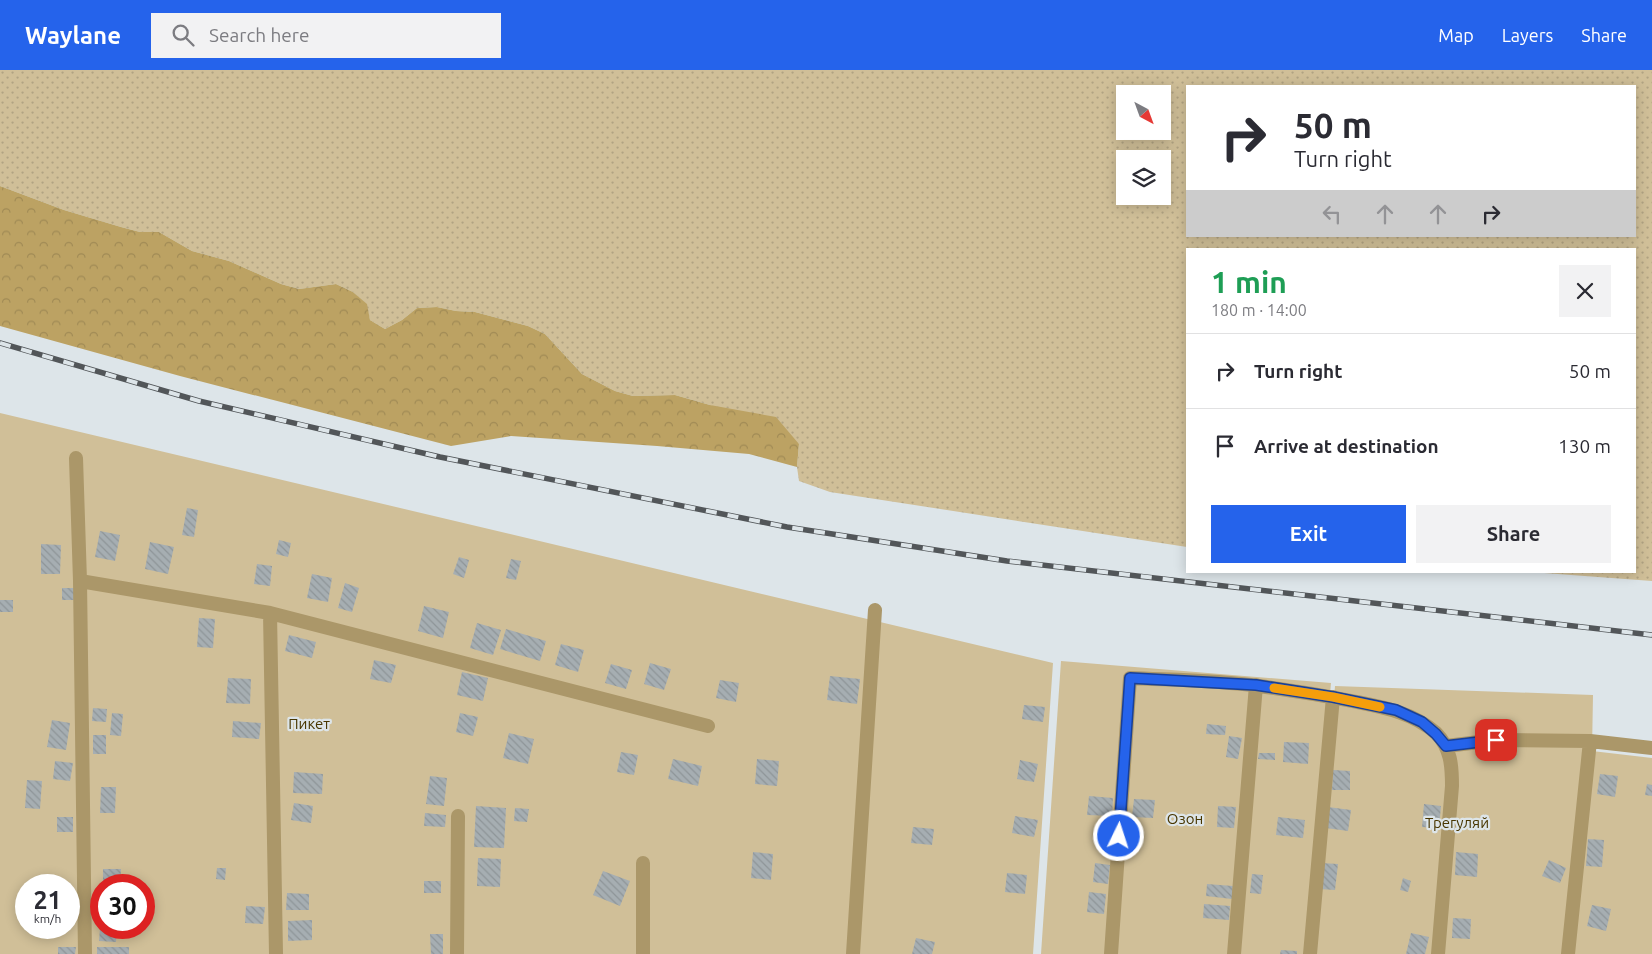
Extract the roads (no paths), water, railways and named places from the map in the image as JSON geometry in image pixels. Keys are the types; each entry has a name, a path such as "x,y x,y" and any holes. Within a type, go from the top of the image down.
{"street":[{"path":"76,458 80,581 85,954"},
{"path":"80,581 270,613 708,726"},
{"path":"853,954 875,610"},
{"path":"270,613 276,954"},
{"path":"1111,954 1130,678 1256,685 1333,697 1396,710 1422,722 1436,734 1446,746 1451,761 1452,786 1438,954"},
{"path":"1234,954 1256,685"},
{"path":"1310,954 1333,697"},
{"path":"1446,746 1496,740 1590,741 1652,748"},
{"path":"1568,954 1590,741"},
{"path":"457,954 458,816"},
{"path":"643,863 643,954"}],"railway":[{"path":"0,343 199,401 440,457 787,527 1007,561 1652,635"}],"park label":[{"name":"Пикет","path":"309,723"},
{"name":"Озон","path":"1185,818"},
{"name":"Трегуляй","path":"1457,822"}]}
